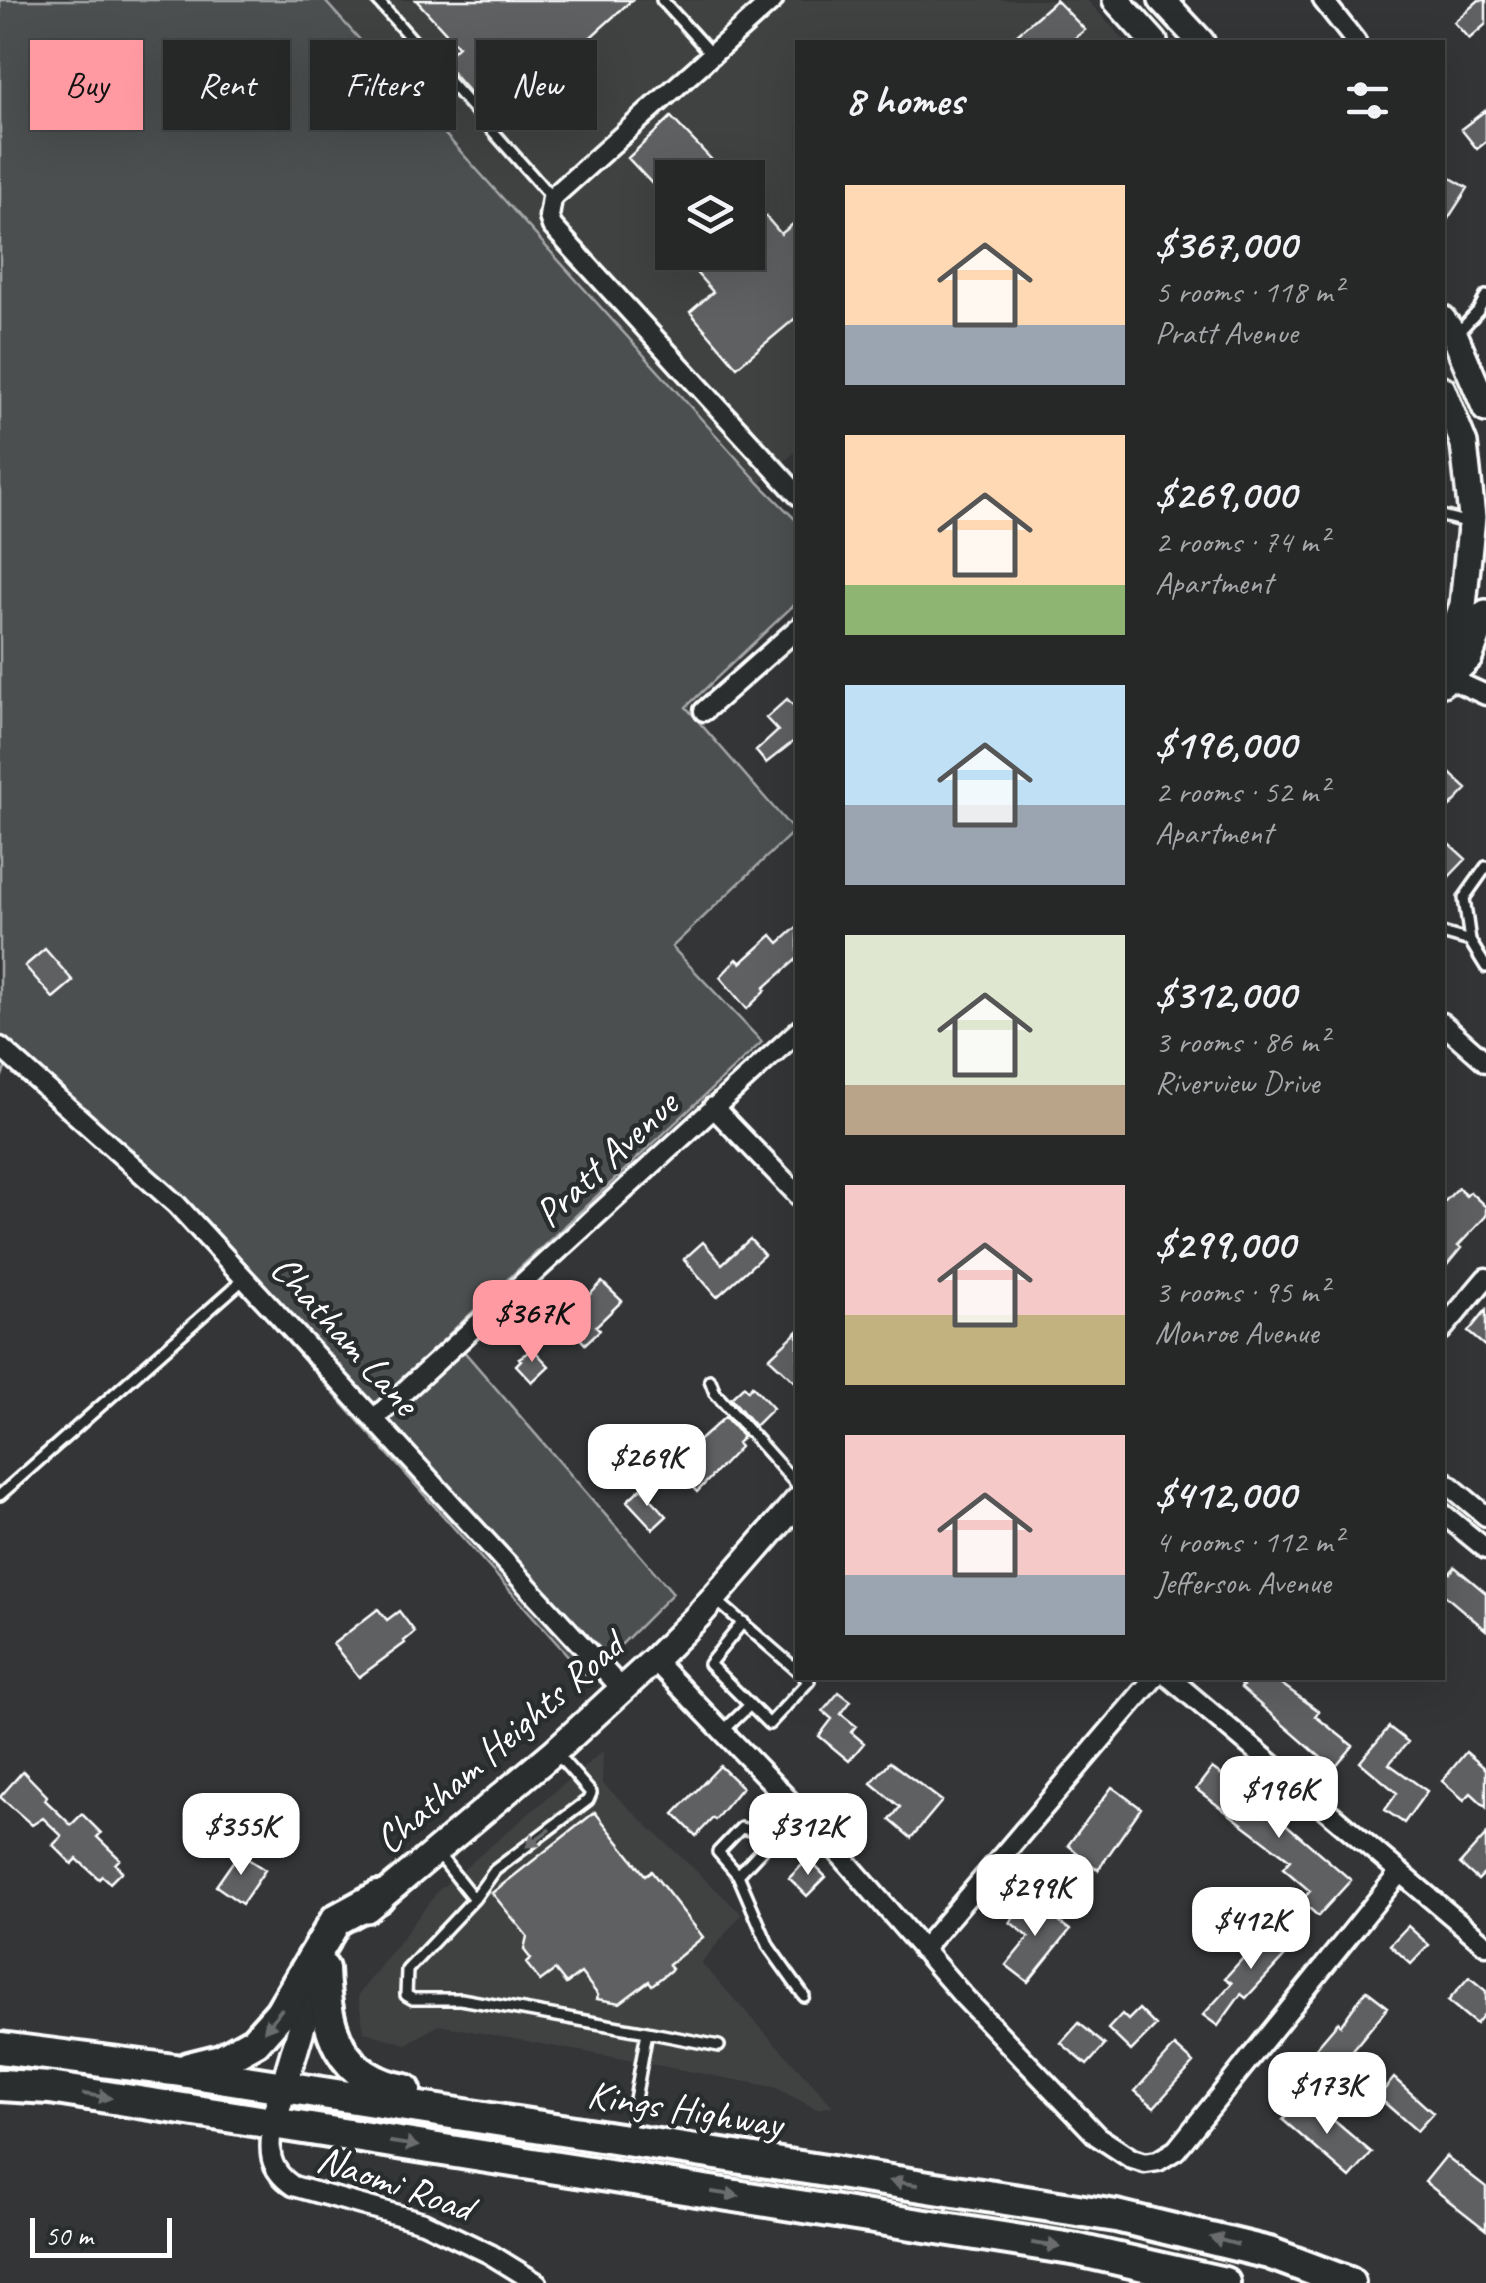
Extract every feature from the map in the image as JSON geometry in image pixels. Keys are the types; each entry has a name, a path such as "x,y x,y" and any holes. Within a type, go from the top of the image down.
{"main road":[{"path":"1116,0 1152,40"},
{"path":"1162,0 1199,40"},
{"path":"1449,328 1486,410"},
{"path":"1445,403 1452,437 1468,476 1471,524 1463,604 1448,628 1445,666"},
{"path":"1445,679 1469,658 1486,613"},
{"name":"Chatham Heights Road","path":"273,2124 324,1969 349,1928 378,1897 554,1752 654,1660 795,1504"},
{"path":"174,2070 221,2060 255,2041 280,2013 336,1920 378,1897"},
{"path":"324,1969 331,2028 348,2062 365,2078 383,2086 486,2104 562,2130"},
{"name":"Kings Highway","path":"0,2048 283,2086 1116,2216 1269,2253 1349,2283"},
{"name":"Kings Highway","path":"0,2085 50,2088 1078,2250 1224,2283"}],"street":[{"path":"773,0 552,198 549,217 552,226 795,492"},
{"path":"1323,0 1354,40"},
{"path":"704,710 795,631"},
{"path":"1445,680 1486,695"},
{"path":"1445,1026 1486,1062"},
{"name":"Pratt Avenue","path":"374,1419 795,1034"},
{"name":"Chatham Lane","path":"0,1047 152,1180 621,1688"},
{"path":"714,1108 795,1192"},
{"path":"1445,1326 1486,1278"},
{"path":"1445,1482 1486,1516"},
{"path":"1445,1515 1486,1549"},
{"path":"654,1660 865,1882 922,1950 1094,2133 1132,2160 1145,2163 1170,2155 1400,1872"},
{"path":"922,1950 1152,1680"},
{"path":"1172,1680 1486,1945"},
{"name":"Naomi Road","path":"273,2124 268,2152 279,2177 292,2186 422,2222 490,2254 537,2283"}],"lane":[{"path":"377,0 552,198"},
{"path":"662,0 711,54"},
{"path":"1449,328 1478,311 1486,296"},
{"path":"1445,517 1471,524"},
{"path":"1486,867 1464,898 1470,941 1486,968"},
{"path":"1445,935 1470,941"},
{"path":"0,1495 246,1278"},
{"path":"710,1380 715,1393 795,1483"},
{"path":"714,1598 795,1668"},
{"path":"743,1622 708,1664 768,1724 808,1680"},
{"path":"722,1732 750,1705"},
{"path":"554,1752 591,1793 581,1806 495,1870 407,1970 406,1995 413,1999 461,1999 719,2046"},
{"path":"738,1875 798,1811"},
{"path":"774,1836 741,1828 718,1852 738,1875 768,1947 804,1996"},
{"path":"434,1849 474,1898"},
{"path":"628,2140 648,2032"}],"shaded area":[{"path":"0,0 324,0 360,40 310,40 310,130 441,130 795,519 795,604 686,707 794,831 672,947 762,1042 449,1334 673,1593 588,1678 174,1215 6,1066 0,1081"},
{"path":"324,0 1087,0 1124,40 795,40 795,452 760,484 441,130 456,130 456,40 360,40"},
{"path":"603,1751 602,1783 742,1914 701,1963 833,2106 817,2109 774,2087 439,2025 406,2044 364,2032 358,1995 439,1890"}],"building":[{"path":"416,0 632,0 587,40 476,40 476,100 456,77 458,46"},
{"path":"1056,0 1085,30 1072,40 1010,40"},
{"path":"1479,0 1486,0 1486,24 1469,39 1454,22"},
{"path":"1486,110 1486,142 1477,149 1461,129"},
{"path":"671,117 712,160 655,160 655,187 628,158"},
{"path":"1445,175 1468,188 1445,223"},
{"path":"765,216 781,234 795,222 795,319 737,367 690,312 713,292 694,270 765,270"},
{"path":"787,699 795,707 795,740 766,763 756,751 778,731 766,718"},
{"path":"1445,769 1467,789 1445,812"},
{"path":"1445,840 1466,859 1445,881"},
{"path":"795,929 795,961 747,1009 720,977 737,959 741,963 772,935 779,943"},
{"path":"45,949 73,981 53,998 25,966"},
{"path":"1458,1188 1466,1196 1470,1192 1486,1207 1486,1216 1458,1246 1461,1248 1445,1267 1445,1201"},
{"path":"750,1239 764,1255 717,1297 684,1259 703,1242 722,1264"},
{"path":"602,1282 622,1301 596,1326 600,1330 585,1344 558,1315 573,1301 578,1307"},
{"path":"1486,1310 1486,1347 1468,1332"},
{"path":"795,1334 795,1382 769,1358"},
{"path":"533,1349 549,1366 532,1382 516,1365 519,1358"},
{"path":"744,1386 748,1391 752,1386 773,1408 755,1426 731,1398"},
{"path":"725,1417 743,1437 737,1443 740,1447 697,1492 672,1465"},
{"path":"641,1488 667,1516 653,1529 627,1501"},
{"path":"1455,1567 1486,1593 1486,1630 1445,1596 1445,1569 1450,1573"},
{"path":"378,1609 387,1620 399,1611 415,1632 359,1677 333,1644"},
{"path":"1236,1680 1276,1680 1319,1711 1315,1716 1353,1746 1334,1769"},
{"path":"839,1692 851,1701 841,1714 856,1726 851,1732 864,1743 849,1761 819,1736 832,1719 823,1711"},
{"path":"1389,1727 1408,1742 1389,1764 1427,1791 1404,1823 1385,1810 1397,1793 1360,1762"},
{"path":"1466,1752 1486,1769 1486,1807 1471,1793 1464,1800 1442,1781"},
{"path":"890,1762 942,1801 911,1838 890,1820 900,1807 871,1783"},
{"path":"720,1766 742,1787 696,1836 674,1814"},
{"path":"1212,1768 1260,1802 1351,1880 1318,1916 1301,1901 1310,1891 1283,1868 1290,1860 1196,1789"},
{"path":"23,1771 71,1825 82,1814 101,1833 97,1837 120,1859 115,1864 122,1871 110,1883 102,1876 99,1879 77,1859 72,1864 53,1845 62,1836 43,1818 32,1825 0,1797"},
{"path":"1112,1787 1141,1808 1098,1870 1068,1845"},
{"path":"595,1812 645,1875 651,1871 703,1937 669,1965 672,1969 666,1974 652,1985 649,1981 620,2003 597,1999 581,1973 566,1984 555,1970 540,1981 526,1963 531,1959 524,1950 527,1936 492,1893"},
{"path":"1486,1835 1486,1872 1478,1880 1460,1864"},
{"path":"239,1853 265,1870 242,1904 216,1886"},
{"path":"808,1859 826,1877 807,1896 789,1878"},
{"path":"1029,1899 1070,1930 1028,1982 1006,1965 1029,1937 1010,1922"},
{"path":"1272,1926 1295,1945 1246,1998 1241,1994 1218,2026 1203,2015 1232,1983 1225,1978"},
{"path":"1408,1926 1429,1945 1411,1964 1390,1945"},
{"path":"1469,1977 1486,1991 1486,2012 1476,2024 1448,2001"},
{"path":"1366,1990 1388,2007 1338,2068 1315,2049 1338,2022 1341,2025"},
{"path":"1139,2009 1156,2026 1131,2051 1108,2029 1122,2014 1128,2020"},
{"path":"1079,2023 1105,2045 1087,2065 1061,2043"},
{"path":"1175,2046 1194,2063 1154,2107 1135,2091"},
{"path":"1394,2078 1433,2113 1417,2131 1378,2097"},
{"path":"1304,2095 1372,2153 1350,2178 1283,2120"},
{"path":"1446,2156 1486,2187 1486,2230 1425,2182"}]}
